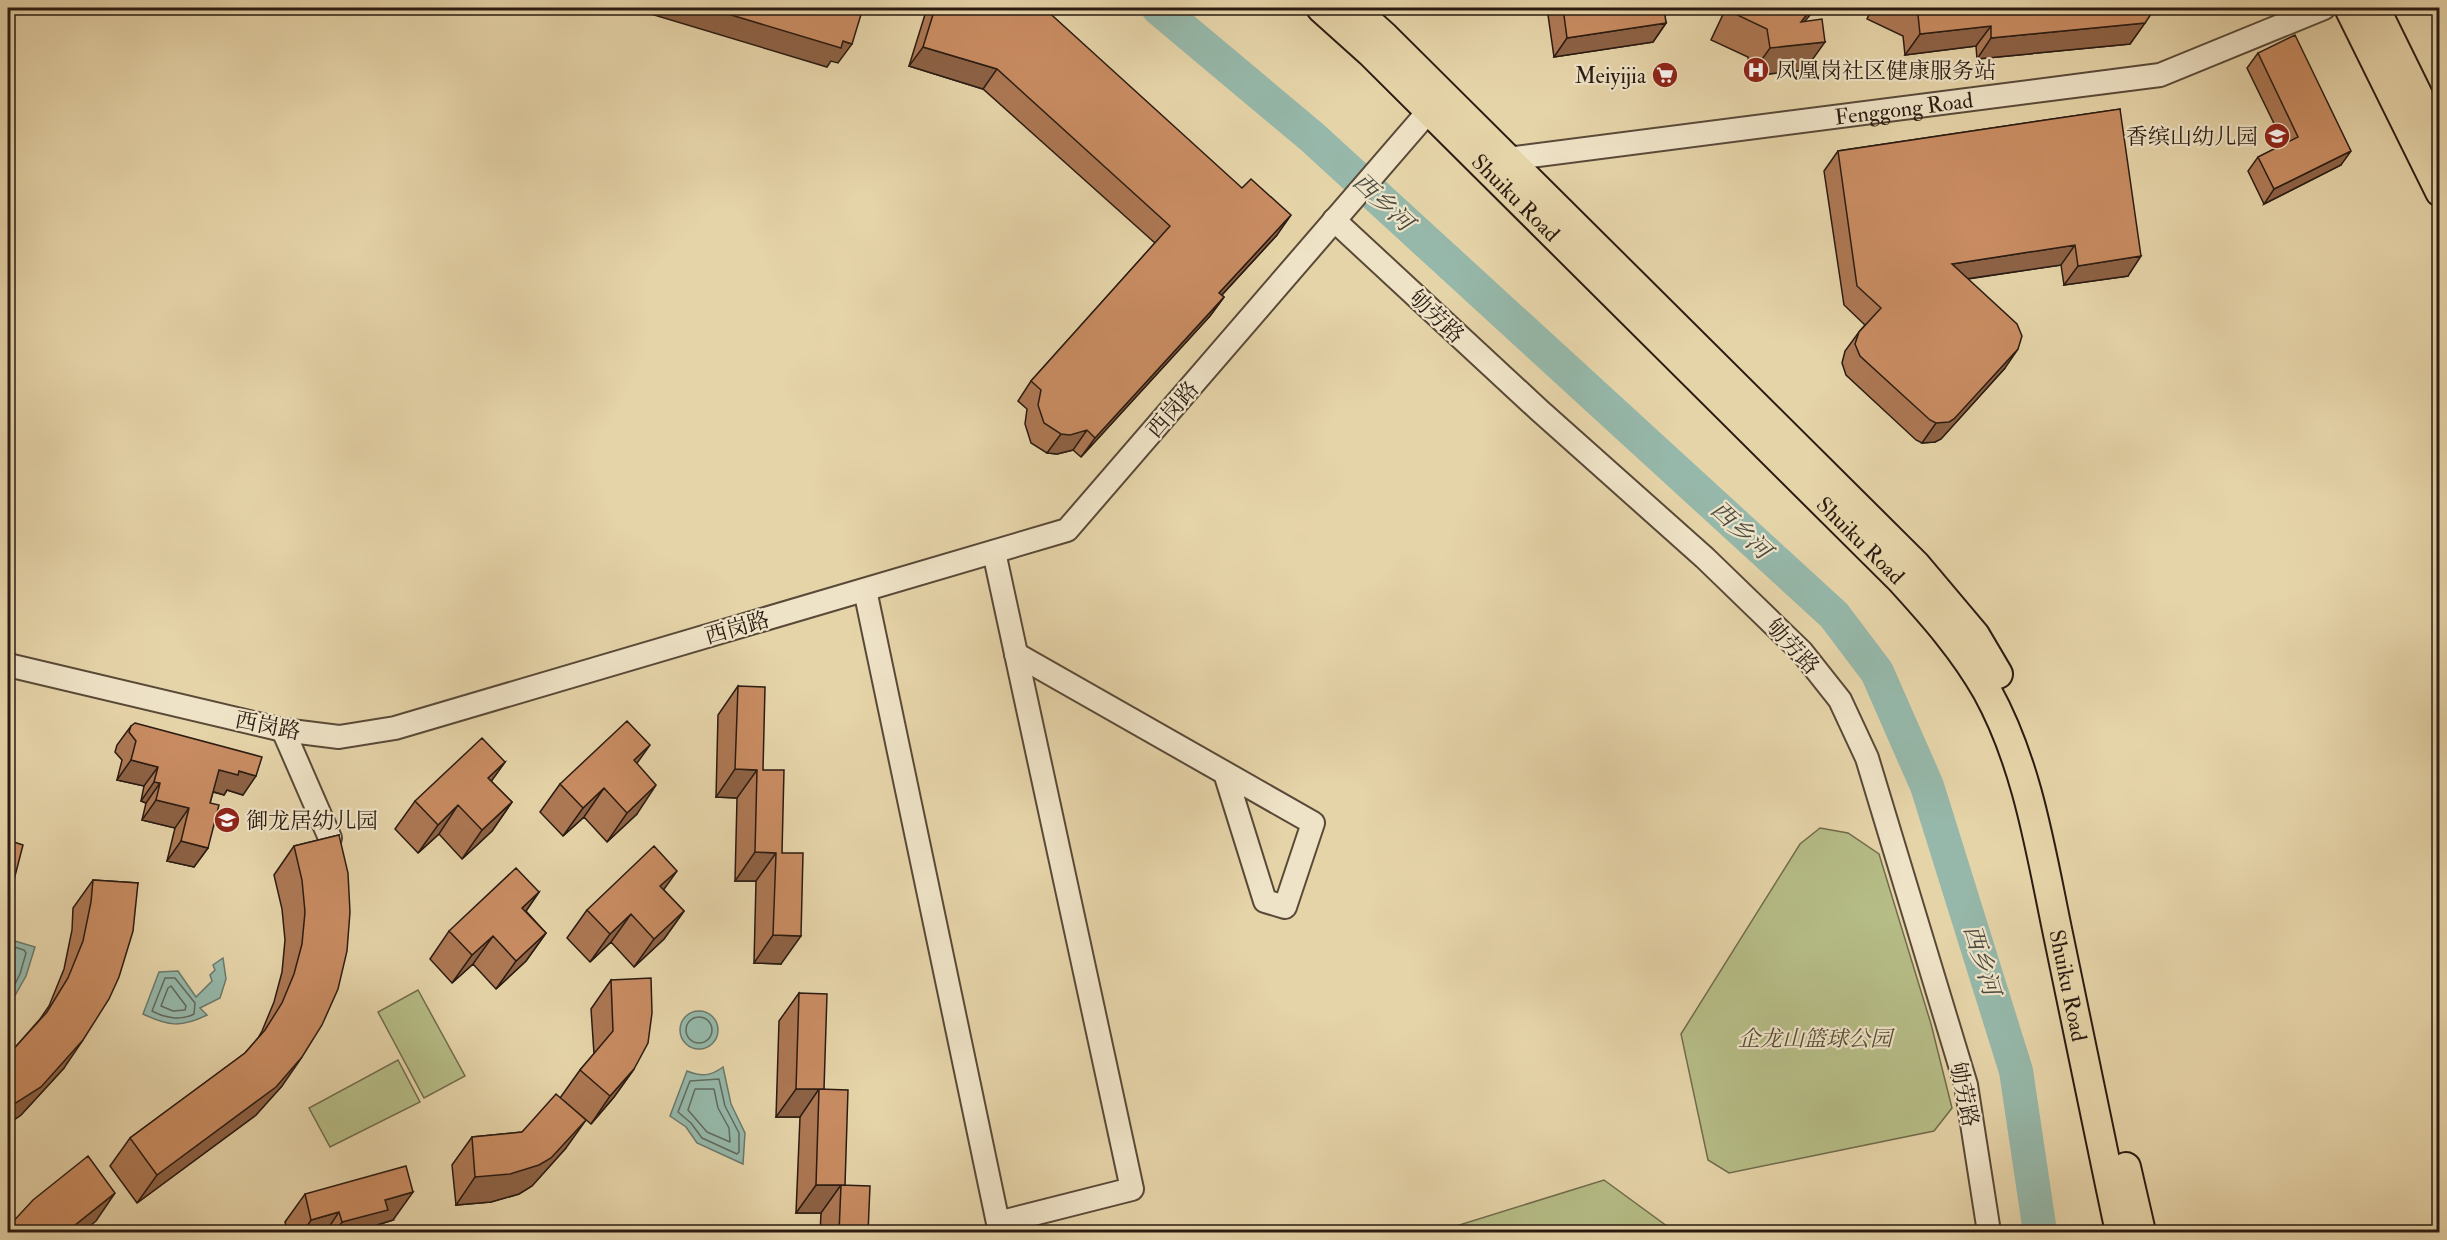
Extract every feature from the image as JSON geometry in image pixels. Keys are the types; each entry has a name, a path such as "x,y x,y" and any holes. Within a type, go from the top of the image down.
{"main road":[{"name":"Shuiku Road","path":"1321,8 1508,159 1916,565 1975,635 2005,685 2023,723 2040,776 2141,1233"},
{"name":"Shuiku Road","path":"1353,8 1436,103 1901,580 1958,646 1987,691 2020,772 2034,818 2120,1233"},
{"path":"2349,8 2439,192"},
{"path":"2375,8 2439,140"}],"street":[{"name":"Fenggong Road","path":"1508,159 2160,75 2324,8"},
{"name":"西岗路","path":"8,665 283,730 339,737 395,728 1067,530 1436,103"},
{"name":"劬劳路","path":"1334,220 1539,410 1705,558 1802,652 1840,700 1868,758 1966,1085 1989,1233"},
{"path":"865,590 998,1223 1132,1189 994,552"},
{"path":"1016,654 1313,823 1285,908 1265,901 1225,773"},
{"path":"283,730 330,838"}],"green space":[{"name":"企龙山篮球公园","path":"1820,828 1848,833 1879,854 1931,1024 1952,1108 1934,1131 1729,1173 1708,1160 1681,1034 1800,844"},
{"path":"418,990 465,1076 424,1098 378,1012"},
{"path":"398,1060 420,1102 330,1147 309,1108"},
{"path":"1604,1180 1675,1232 1437,1232"}],"water":[{"path":"8,939 35,947 26,976 8,1008"},
{"path":"223,958 226,979 220,998 200,1008 207,1015 190,1022 175,1024 143,1014 159,972 178,971 196,997 212,981 210,975 215,970 213,965"},
{"path":"699,1011 712,1017 718,1030 712,1043 699,1049 686,1043 680,1030 686,1017"},
{"path":"723,1067 731,1104 745,1133 743,1164 697,1143 686,1127 670,1116 687,1071 706,1075"}],"building":[{"path":"708,8 863,8 852,44 843,41 841,48"},
{"path":"935,8 1044,8 1242,188 1251,179 1291,215 1219,293 1224,297 1095,438 1087,430 1070,435 1061,434 1044,423 1038,405 1041,390 1031,381 1170,226 997,69 923,47"},
{"path":"1563,8 1664,8 1666,23 1567,38"},
{"path":"1733,8 1812,8 1801,22 1822,19 1825,42 1770,48 1767,29 1731,12"},
{"path":"1902,8 2155,8 2145,23 1991,38 1991,26 1920,34 1918,15"},
{"path":"2295,35 2351,151 2274,189 2258,157 2298,137 2258,53"},
{"path":"2120,109 2141,256 2078,266 2075,245 1952,264 2017,324 2022,336 2018,349 1954,419 1949,422 1936,423 1930,420 1860,356 1855,344 1859,332 1881,308 1857,286 1838,151"},
{"path":"738,686 765,687 763,770 784,770 782,853 803,853 801,936 773,935 776,853 755,852 757,770 735,769"},
{"path":"627,721 650,745 634,760 656,785 627,813 604,788 583,808 560,784"},
{"path":"135,723 262,757 256,776 239,771 238,775 219,770 210,803 219,805 208,848 181,841 189,808 156,800 160,783 154,782 158,767 131,760 136,741 129,732"},
{"path":"482,738 505,762 488,778 512,802 482,830 458,805 438,825 415,801"},
{"path":"339,835 348,873 350,912 347,951 338,989 322,1025 302,1057 276,1087 157,1175 130,1138 245,1053 265,1030 282,1003 294,974 302,944 305,912 302,880 294,846"},
{"path":"8,840 23,845 8,903"},
{"path":"654,846 677,871 660,886 684,911 654,939 631,914 610,934 587,910"},
{"path":"516,868 539,892 522,908 546,933 516,961 493,936 472,955 449,931"},
{"path":"93,880 138,883 133,931 119,977 109,999 83,1040 41,1087 8,1108 8,1054 47,1012 68,978 83,941"},
{"path":"651,978 652,1013 648,1043 634,1069 610,1096 580,1070 613,1031 611,980"},
{"path":"799,993 827,994 824,1089 796,1089"},
{"path":"819,1089 848,1090 845,1185 816,1185"},
{"path":"556,1094 586,1120 551,1158 539,1165 510,1174 475,1177 472,1137 522,1132"},
{"path":"88,1156 115,1193 65,1233 8,1233 8,1227 33,1200"},
{"path":"406,1166 413,1192 385,1200 388,1210 342,1222 339,1212 311,1220 305,1194"},
{"path":"841,1185 870,1186 868,1233 839,1233"}],"waterway":[{"name":"西乡河","path":"1158,8 1312,137 1834,615 1877,672 1927,786 2016,1071 2040,1232"}],"place":[{"name":"凤凰岗社区健康服务站","path":"1756,70"},
{"name":"Meiyijia","path":"1665,75"},
{"name":"香缤山幼儿园","path":"2277,136"},
{"name":"御龙居幼儿园","path":"227,820"}]}
